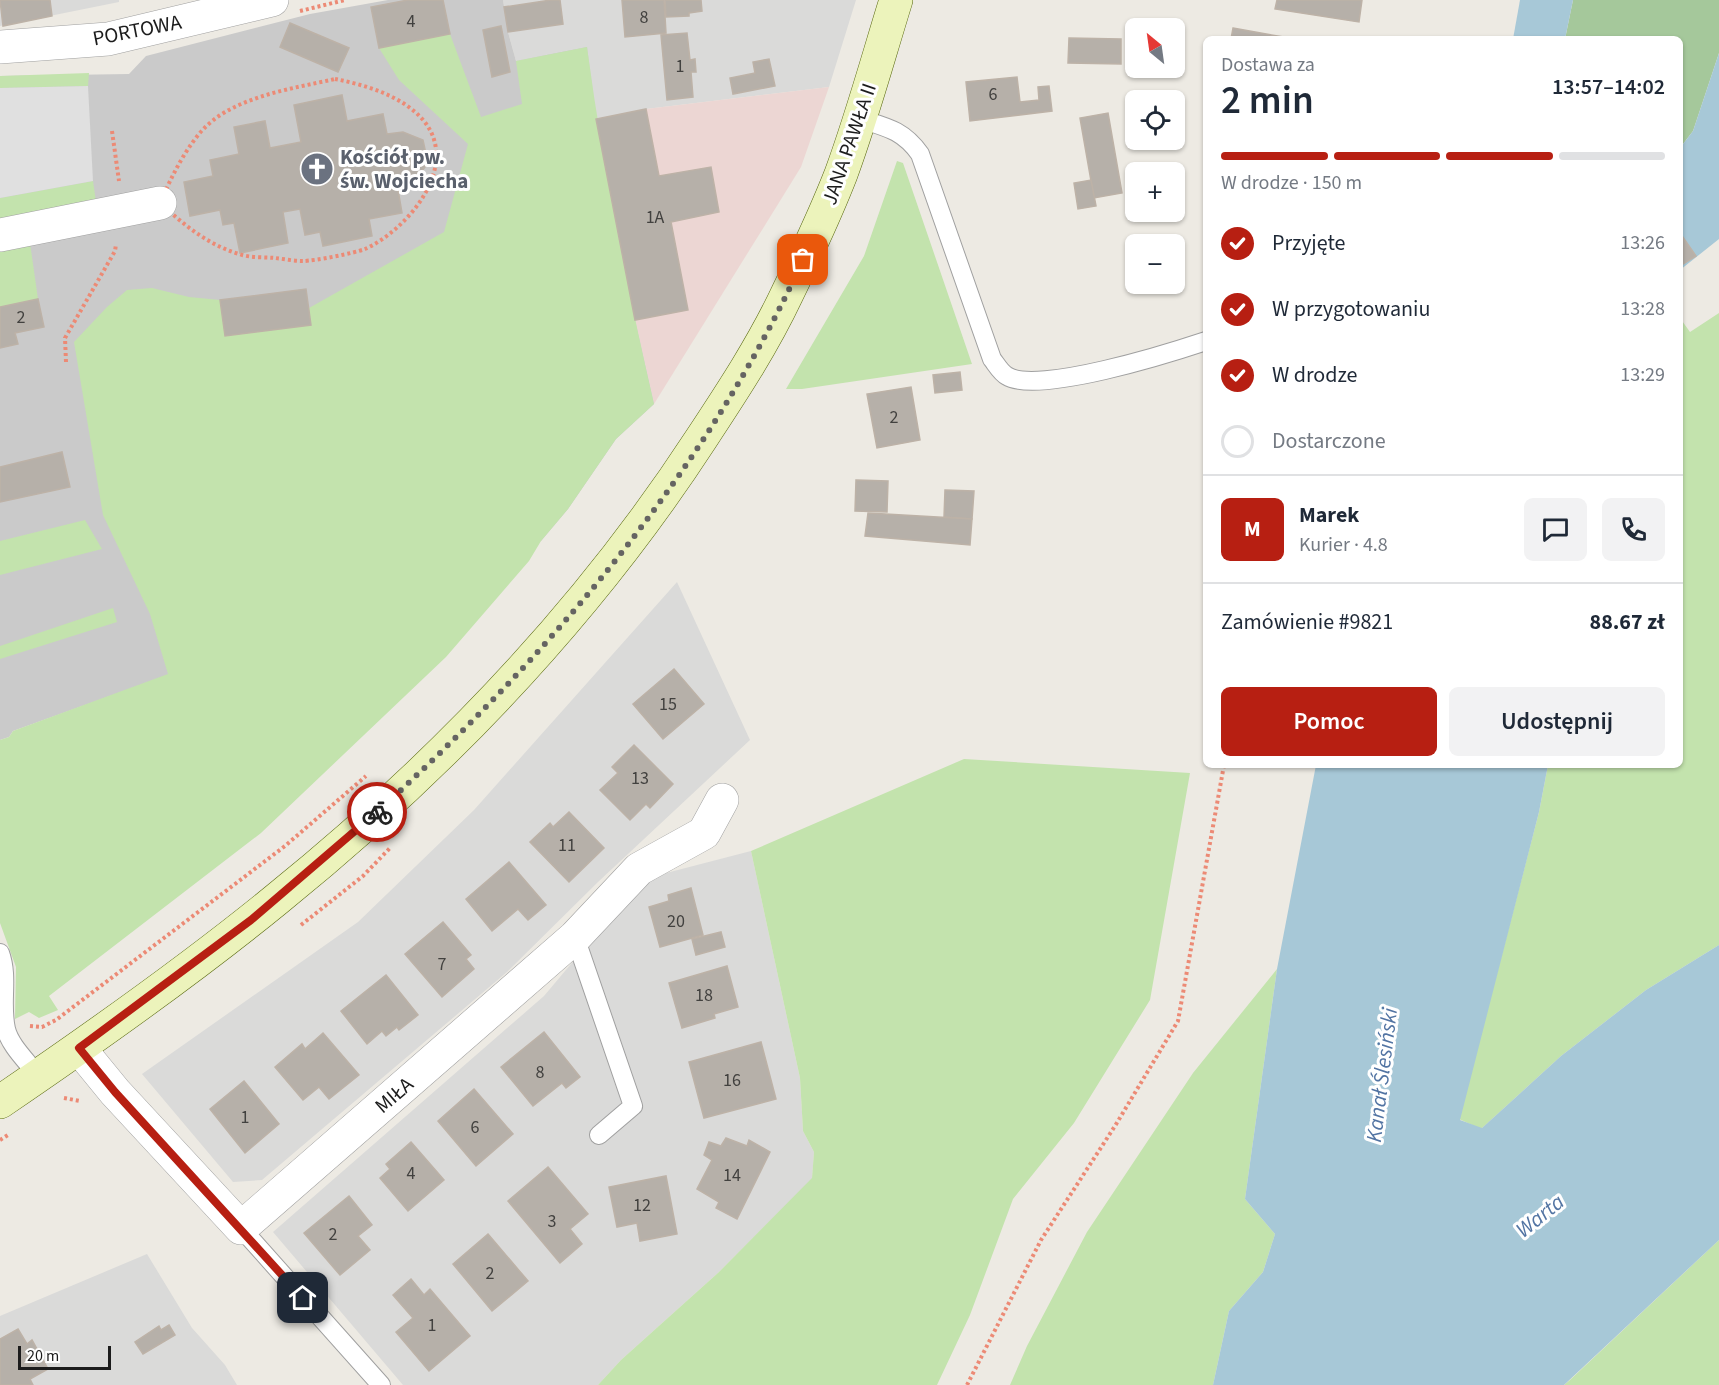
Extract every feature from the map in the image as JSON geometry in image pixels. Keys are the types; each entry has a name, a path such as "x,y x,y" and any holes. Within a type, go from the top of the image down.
{"main road":[{"name":"JANA PAWŁA II","path":"0,1102 79,1048 251,920 335,850 438,755 579,606 668,490 763,340 830,201 860,119 896,0"}],"street":[{"name":"PORTOWA","path":"0,47 108,39 272,0"},
{"path":"0,235 160,203"},
{"name":"MIŁA","path":"240,1228 575,937 639,869 704,833 722,800"},
{"path":"79,1048 115,1092 240,1228"}],"lane":[{"path":"860,119 898,132 910,140 920,154 992,359 1006,376 1027,382 1093,373 1203,342"},
{"path":"575,937 633,1106 599,1135"},
{"path":"0,952 6,967 6,1028 10,1039 38,1076"},
{"path":"240,1228 381,1385"}],"path":[{"path":"335,80 368,86 402,104 424,122 434,143 435,168 426,195 406,221 364,249 303,261 240,255 190,230 160,203 180,159 200,131 226,112 268,93 335,80"},
{"path":"66,362 65,338 115,251 123,210 112,131"},
{"path":"967,1385 1041,1240 1115,1126 1178,1021 1223,768"},
{"path":"10,1039 22,1029 30,1026 42,1027 56,1020 285,846 367,775"}],"shaded area":[{"path":"0,0 119,0 119,2 0,26"},
{"path":"388,0 503,0 516,61 587,47 596,119 635,320 654,404 616,439 568,509 541,541 13,731 9,737 0,740 0,76 129,74 146,56 310,14"},
{"path":"503,0 856,0 829,87 646,109 596,119 587,48 516,61"},
{"path":"88,86 93,181 0,198 0,88"},
{"path":"829,87 801,167 654,404 635,320 596,119 646,109"},
{"path":"677,582 750,740 598,882 507,972 262,1180 233,1182 142,1074 358,922 474,810"},
{"path":"751,851 800,1078 803,1131 814,1152 812,1179 719,1272 621,1360 598,1385 403,1385 273,1232 544,996 624,901 647,878"},
{"path":"147,1254 192,1328 225,1365 237,1385 0,1385 0,1316"}],"green space":[{"path":"1573,0 1719,0 1719,53 1693,131 1683,144 1683,36 1566,36"},
{"path":"450,34 481,117 522,104 516,61 587,47 616,226 654,404 616,439 568,509 541,541 529,561 446,657 261,833 49,996 58,1010 39,1018 29,1012 15,1019 16,967 0,923 0,740 9,737 13,731 168,674 150,614 103,515 74,342 107,307 127,290 152,288 189,297 220,300 225,336 311,325 309,308 444,232 468,144 399,80 379,48"},
{"path":"89,73 88,86 0,88 0,76"},
{"path":"897,161 903,163 972,364 802,389 786,389 864,256"},
{"path":"93,181 96,202 0,221 0,198"},
{"path":"30,243 38,299 0,307 0,249"},
{"path":"1719,313 1719,945 1646,990 1561,1056 1481,1129 1459,1119 1539,812 1547,768 1683,768 1683,322 1690,332"},
{"path":"85,520 102,549 0,575 0,541"},
{"path":"113,608 117,622 0,659 0,646"},
{"path":"964,759 1190,773 1150,1000 1074,1123 1013,1199 970,1315 937,1385 598,1385 621,1360 719,1272 812,1178 814,1152 803,1131 800,1078 751,851"},
{"path":"1277,969 1245,1199 1275,1234 1263,1272 1229,1311 1213,1385 1010,1385 1027,1346 1087,1232 1193,1073"},
{"path":"1719,1240 1719,1385 1564,1385 1570,1380"}],"water":[{"path":"1520,0 1573,0 1566,36 1514,36"},
{"path":"1719,53 1719,239 1683,268 1683,144 1693,131"},
{"path":"1315,768 1547,768 1539,812 1460,1120 1482,1128 1561,1056 1646,990 1719,945 1719,1240 1564,1385 1213,1385 1229,1311 1263,1272 1275,1234 1245,1199 1277,969"}],"building":[{"path":"0,0 50,0 52,16 3,26"},
{"path":"408,0 443,0 450,34 379,48 371,7"},
{"path":"560,0 563,24 508,32 504,7"},
{"path":"622,0 664,0 666,33 625,37"},
{"path":"665,0 701,0 702,11 689,13 689,16 666,17"},
{"path":"1277,0 1362,0 1359,22 1275,9"},
{"path":"290,23 349,48 338,72 280,47"},
{"path":"501,26 510,72 492,77 483,30"},
{"path":"1233,28 1277,36 1232,36"},
{"path":"687,33 690,60 695,59 696,72 691,72 693,97 667,100 661,35"},
{"path":"1069,38 1121,39 1121,64 1068,63"},
{"path":"769,59 775,86 733,94 730,78 755,73 753,62"},
{"path":"1017,77 1020,102 1039,100 1038,87 1049,86 1052,111 970,121 966,82"},
{"name":"Kościół pw. św. Wojciecha","path":"342,95 347,121 383,114 387,134 403,132 423,140 428,163 415,180 397,184 402,213 369,219 372,236 323,246 320,232 305,235 300,209 283,212 288,243 240,253 234,223 223,225 220,210 190,216 184,182 213,176 210,160 239,154 234,127 265,121 270,148 301,142 294,105"},
{"path":"646,109 659,176 711,167 719,212 671,222 688,310 635,320 596,119"},
{"path":"1108,113 1122,193 1094,198 1080,118"},
{"path":"1091,180 1096,206 1078,209 1074,183"},
{"path":"1683,237 1696,256 1683,264"},
{"path":"306,289 311,325 225,336 220,300"},
{"path":"38,299 44,327 15,333 18,344 0,348 0,307"},
{"path":"960,372 962,390 935,393 933,375"},
{"path":"911,387 920,440 877,448 867,394"},
{"path":"62,452 70,487 0,502 0,467"},
{"path":"856,480 888,481 887,512 855,511"},
{"path":"945,490 974,491 972,519 944,517"},
{"path":"868,513 972,519 970,545 865,536"},
{"path":"674,669 704,704 663,739 633,704"},
{"path":"634,745 673,784 650,808 646,804 630,820 600,790 618,773 612,767"},
{"path":"569,812 604,848 569,882 530,842 550,823 553,827"},
{"path":"509,862 546,905 528,920 518,909 492,931 466,899"},
{"path":"691,888 703,935 660,947 649,907 669,901 668,895"},
{"path":"443,922 471,955 466,959 474,969 442,997 405,954"},
{"path":"721,932 725,947 696,955 692,939"},
{"path":"727,966 738,1007 714,1014 715,1018 682,1028 669,983"},
{"path":"386,975 418,1015 399,1030 397,1027 386,1036 382,1031 367,1044 341,1011"},
{"path":"544,1032 580,1077 566,1088 562,1083 533,1106 501,1067"},
{"path":"323,1033 359,1075 329,1099 319,1087 303,1100 275,1067 302,1044 305,1049"},
{"path":"761,1042 776,1099 704,1118 689,1062"},
{"path":"244,1081 279,1124 245,1153 210,1109"},
{"path":"474,1089 513,1134 476,1166 438,1121"},
{"path":"726,1138 747,1146 749,1140 770,1152 737,1219 716,1208 719,1202 697,1189 712,1160 704,1155 709,1142 721,1146"},
{"path":"411,1142 444,1180 408,1211 380,1178 390,1169 386,1164"},
{"path":"548,1167 588,1214 570,1229 582,1244 560,1263 508,1201"},
{"path":"666,1176 677,1234 640,1241 637,1223 617,1227 609,1187"},
{"path":"349,1196 372,1225 358,1236 370,1250 340,1275 304,1233"},
{"path":"488,1234 528,1281 492,1311 453,1264"},
{"path":"411,1279 424,1295 430,1289 470,1336 429,1371 396,1332 413,1318 393,1295"},
{"path":"169,1325 175,1335 143,1354 135,1342 159,1326 161,1330"},
{"path":"18,1329 27,1344 32,1340 48,1369 30,1379 33,1385 0,1385 0,1339"}],"way so far":[{"path":"377,812 497,695 579,606 627,546 668,490 737,384 763,340 803,260"}],"place":[{"name":"Kościół pw. św. Wojciecha","path":"317,169"}],"route":[{"path":"303,1298 115,1092 79,1048 251,920 377,812"}],"water label":[{"name":"Kanał Ślesiński","path":"1382,1075"},
{"name":"Warta","path":"1540,1216"}]}
